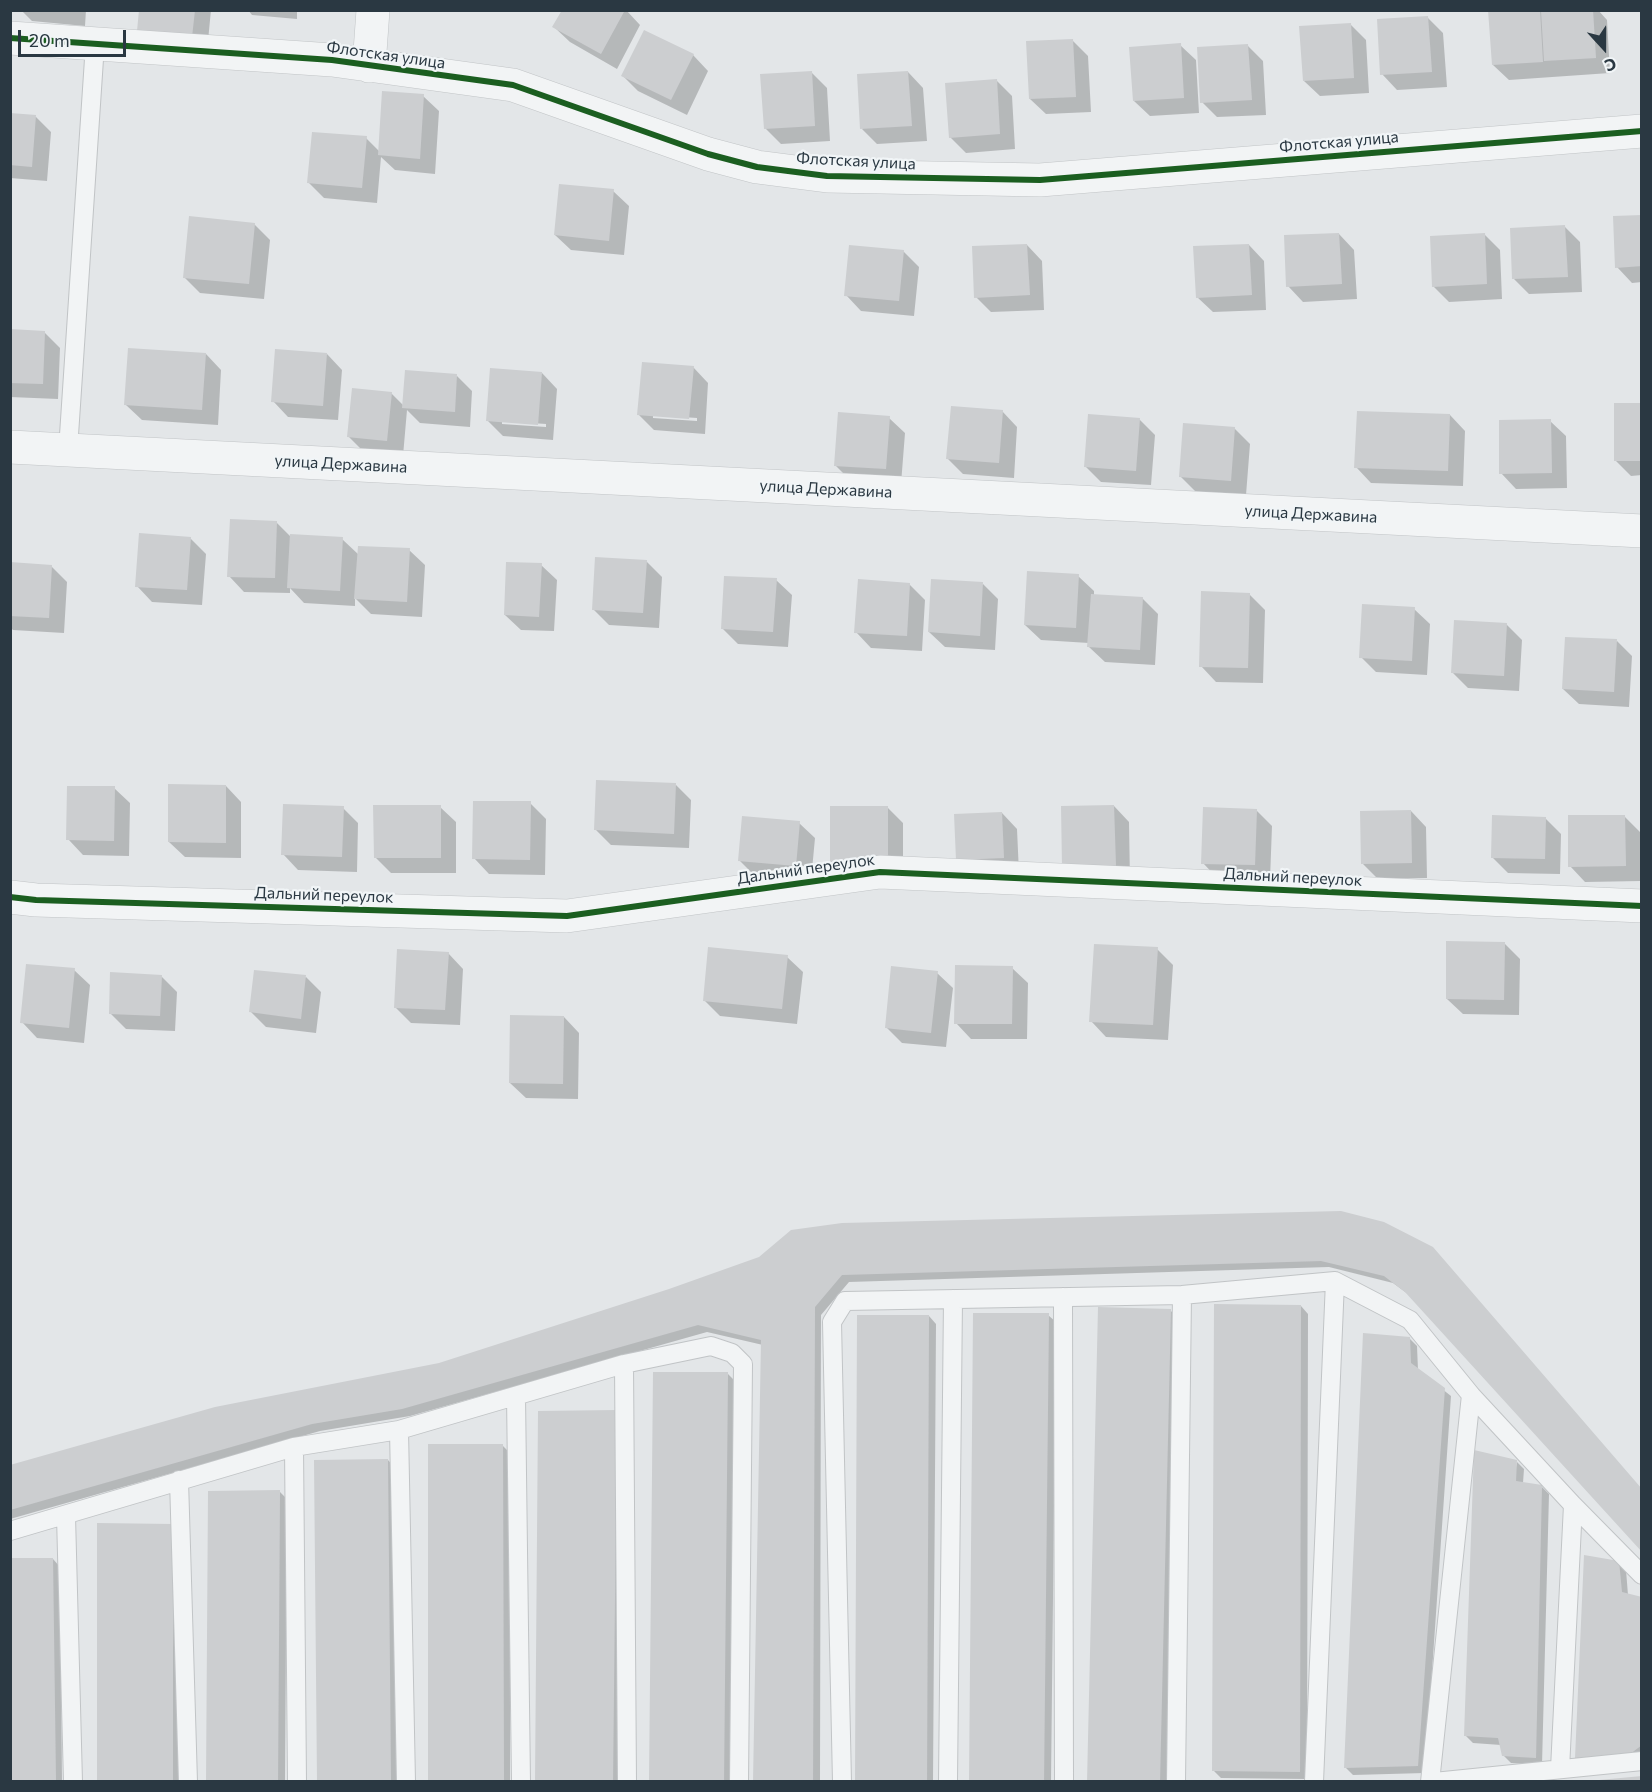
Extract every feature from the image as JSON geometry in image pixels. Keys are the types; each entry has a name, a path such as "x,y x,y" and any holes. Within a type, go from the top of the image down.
{"street":[{"path":"369,66 373,10"},
{"name":"Флотская улица","path":"10,38 332,60 513,85 708,154 757,167 827,176 1040,180 1641,131"},
{"name":"улица Державина","path":"10,447 1641,531"},
{"name":"Дальний переулок","path":"10,897 567,916 880,872 1641,906"}],"lane":[{"path":"68,450 95,44"},
{"path":"1314,1782 1335,1281"},
{"path":"842,1782 832,1322 844,1301 1182,1295 1335,1281 1410,1320 1471,1395 1641,1575"},
{"path":"1176,1782 1182,1295"},
{"path":"1063,1297 1064,1782"},
{"path":"948,1782 953,1299"},
{"path":"10,1531 294,1447 399,1430 624,1364 711,1346 732,1353 743,1364 740,1782"},
{"path":"624,1364 627,1782"},
{"path":"1471,1395 1432,1782 1641,1761"},
{"path":"516,1396 521,1782"},
{"path":"399,1430 406,1782"},
{"path":"294,1447 297,1782"},
{"path":"179,1480 188,1782"},
{"path":"1560,1768 1573,1505"},
{"path":"66,1516 73,1782"}],"building":[{"path":"139,10 195,10 192,37 137,31"},
{"path":"562,10 625,10 601,54 552,27"},
{"path":"1488,10 1540,10 1543,62 1492,65"},
{"path":"1541,10 1593,10 1596,58 1544,61"},
{"path":"1428,16 1432,72 1380,75 1377,19"},
{"path":"1351,23 1354,78 1303,81 1299,26"},
{"path":"644,30 694,54 671,100 621,76"},
{"path":"1073,39 1076,97 1029,99 1026,41"},
{"path":"1181,43 1184,98 1133,101 1129,47"},
{"path":"1248,44 1252,100 1200,103 1197,47"},
{"path":"812,71 815,126 764,129 760,74"},
{"path":"908,71 912,126 860,129 857,74"},
{"path":"997,79 1000,134 949,138 945,83"},
{"path":"382,91 424,94 420,159 378,155"},
{"path":"10,113 36,115 32,167 10,165"},
{"path":"312,132 367,136 362,188 307,183"},
{"path":"559,184 614,189 609,241 554,235"},
{"path":"1642,215 1642,266 1615,268 1613,216"},
{"path":"189,216 255,223 249,284 183,278"},
{"path":"1565,225 1568,277 1512,279 1510,228"},
{"path":"1339,233 1342,284 1286,287 1284,235"},
{"path":"1485,233 1487,284 1432,287 1430,236"},
{"path":"1027,244 1030,295 974,298 972,246"},
{"path":"1249,244 1252,295 1196,298 1193,246"},
{"path":"849,245 904,250 899,301 844,296"},
{"path":"10,329 45,331 43,384 10,383"},
{"path":"128,348 206,353 202,410 124,405"},
{"path":"275,349 327,353 323,406 271,402"},
{"path":"642,362 694,366 689,419 637,415"},
{"path":"490,368 542,372 538,425 486,421"},
{"path":"405,370 457,374 455,412 402,408"},
{"path":"352,388 392,392 387,441 347,437"},
{"path":"1614,403 1642,403 1642,461 1614,461"},
{"path":"951,406 1003,410 999,463 946,459"},
{"path":"1357,411 1450,414 1448,471 1354,468"},
{"path":"838,412 890,416 886,469 834,466"},
{"path":"1088,414 1140,418 1136,471 1084,467"},
{"path":"1551,419 1552,473 1499,474 1499,420"},
{"path":"1183,423 1235,427 1231,481 1179,477"},
{"path":"230,519 277,521 275,578 227,577"},
{"path":"139,533 191,537 187,590 135,587"},
{"path":"290,534 343,537 340,591 287,588"},
{"path":"358,546 410,548 407,602 354,599"},
{"path":"595,557 647,560 643,613 592,610"},
{"path":"10,562 52,565 49,618 10,616"},
{"path":"506,562 542,563 539,617 504,615"},
{"path":"1027,571 1079,574 1076,628 1024,625"},
{"path":"724,576 777,578 773,632 721,629"},
{"path":"858,579 910,583 907,636 854,633"},
{"path":"931,579 983,582 980,636 928,632"},
{"path":"1201,591 1250,593 1248,668 1199,667"},
{"path":"1091,594 1143,597 1140,650 1087,647"},
{"path":"1362,604 1415,607 1412,661 1359,658"},
{"path":"1454,620 1507,623 1504,676 1451,673"},
{"path":"1565,637 1617,639 1614,692 1562,689"},
{"path":"596,780 676,783 674,834 594,830"},
{"path":"168,784 226,785 226,843 168,842"},
{"path":"67,786 115,786 114,841 66,840"},
{"path":"473,801 531,801 530,860 472,859"},
{"path":"283,804 344,806 342,857 281,855"},
{"path":"373,805 441,805 441,858 374,858"},
{"path":"1114,805 1116,866 1062,867 1061,806"},
{"path":"830,806 888,806 888,864 830,863"},
{"path":"1203,807 1257,809 1255,865 1201,864"},
{"path":"1411,810 1412,863 1361,864 1360,811"},
{"path":"1002,812 1004,858 956,860 954,814"},
{"path":"1492,815 1546,817 1545,859 1491,858"},
{"path":"1568,815 1625,815 1626,866 1568,867"},
{"path":"742,816 800,821 796,866 738,861"},
{"path":"1446,941 1505,942 1504,1000 1446,999"},
{"path":"1094,944 1158,947 1153,1025 1089,1022"},
{"path":"708,947 788,955 782,1009 703,1001"},
{"path":"397,949 449,952 445,1010 394,1008"},
{"path":"26,964 75,968 69,1028 20,1023"},
{"path":"955,965 1013,966 1012,1024 954,1024"},
{"path":"891,966 938,971 931,1033 885,1028"},
{"path":"254,970 306,975 301,1019 249,1012"},
{"path":"110,972 162,975 160,1016 109,1014"},
{"path":"510,1015 564,1016 563,1084 509,1083"},
{"path":"1341,1211 1384,1222 1433,1247 1642,1489 1642,1552 1405,1292 1384,1276 1321,1261 842,1275 815,1307 813,1782 753,1782 761,1340 698,1325 402,1409 312,1424 10,1510 10,1465 215,1407 439,1363 669,1289 759,1257 791,1230 842,1223"},
{"path":"1214,1304 1301,1305 1300,1772 1212,1771"},
{"path":"1098,1307 1171,1309 1160,1782 1087,1782"},
{"path":"973,1313 1049,1313 1044,1782 969,1782"},
{"path":"857,1315 929,1315 927,1782 855,1782"},
{"path":"1363,1333 1410,1337 1411,1363 1445,1388 1418,1766 1344,1768"},
{"path":"653,1372 728,1372 724,1782 649,1782"},
{"path":"617,1410 613,1782 535,1782 538,1411"},
{"path":"428,1444 503,1444 504,1782 428,1782"},
{"path":"1474,1450 1517,1460 1516,1481 1542,1485 1536,1758 1502,1756 1498,1738 1464,1736"},
{"path":"388,1459 391,1782 317,1782 314,1460"},
{"path":"280,1490 278,1782 206,1782 208,1491"},
{"path":"97,1523 173,1524 173,1782 97,1782"},
{"path":"1584,1555 1619,1561 1622,1592 1642,1597 1642,1745 1630,1754 1575,1758"},
{"path":"10,1558 53,1558 56,1782 10,1782"},
{"path":"1642,1776 1642,1782 1599,1782 1599,1780"}],"cycle path":[{"path":"10,38 332,60 513,85 708,154 757,167 827,176 1040,180 1642,131"},
{"path":"10,897 36,900 567,916 880,872 1642,906"}]}
